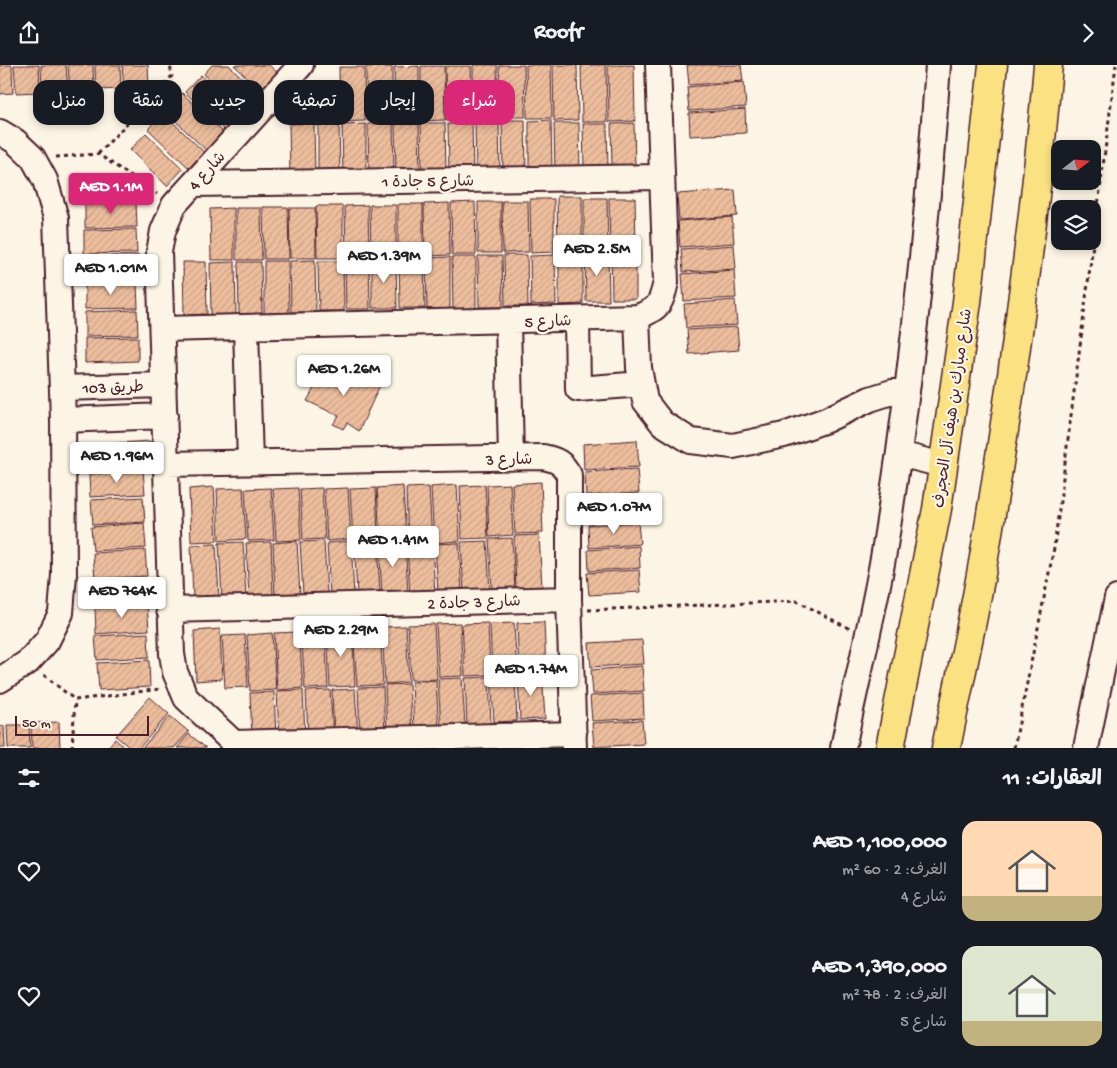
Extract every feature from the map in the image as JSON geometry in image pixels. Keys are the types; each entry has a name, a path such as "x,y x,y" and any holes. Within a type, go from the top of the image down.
{"main road":[{"name":"شارع مبارك بن هيف آل الحجرف","path":"890,748 937,509 967,302 993,65"},
{"path":"946,748 988,534 1022,295 1048,65"}],"street":[{"name":"شارع 4","path":"165,416 159,252 163,231 174,205 301,65"},
{"name":"شارع 5","path":"163,329 637,317 653,311 661,301 666,282 658,65"},
{"path":"843,748 883,555 899,454 932,154 938,65"},
{"name":"طريق 103","path":"0,132 15,141 33,158 44,180 56,218 63,420 64,574 61,613 47,641 28,662 0,680"},
{"name":"شارع 5 جادة 1","path":"193,184 662,177"},
{"path":"637,317 638,368 645,401 662,423 691,441 733,446 784,435 826,420 870,399 892,393 907,392"},
{"path":"577,319 578,389 642,385"},
{"path":"508,321 511,458"},
{"path":"246,327 250,462"},
{"name":"طريق 103","path":"62,388 164,385"},
{"path":"165,416 169,610 172,654 180,687 186,699 236,745 574,741"},
{"name":"طريق 103","path":"63,420 165,416"},
{"path":"899,454 943,465"},
{"name":"شارع 3","path":"167,464 543,457 557,459 563,464 569,475 574,741"},
{"path":"1086,748 1117,598"},
{"name":"شارع 3 جادة 2","path":"169,610 570,605"}],"path":[{"path":"98,154 172,76 170,65"},
{"path":"1014,748 1054,548 1116,65"},
{"path":"33,158 98,154 174,205"},
{"path":"570,605 797,601 866,638"},
{"path":"28,662 75,700 180,687"},
{"path":"72,748 75,700"}],"building":[{"path":"0,65 12,65 13,93 0,94"},
{"path":"14,65 39,65 40,80 33,80 33,92 16,93"},
{"path":"41,65 66,65 67,80 42,80"},
{"path":"68,65 93,65 94,80 69,80"},
{"path":"95,65 120,65 121,80 114,80 114,89 104,90 104,80 96,80"},
{"path":"122,65 148,65 149,80 123,80"},
{"path":"212,65 229,65 244,80 210,80 204,74"},
{"path":"234,65 269,65 281,76 277,80 274,80 274,83 264,94 264,80 250,80"},
{"path":"473,65 497,65 497,80 473,80"},
{"path":"499,65 524,65 525,117 515,117 515,80 499,80"},
{"path":"526,65 551,65 552,118 527,118"},
{"path":"553,65 577,65 578,120 554,121"},
{"path":"581,65 606,65 607,122 582,122"},
{"path":"608,65 634,65 635,121 609,122"},
{"path":"687,65 741,65 743,81 689,85"},
{"path":"419,66 419,80 394,80 394,67"},
{"path":"421,66 444,66 444,120 434,120 434,80 421,80"},
{"path":"445,66 471,66 471,80 445,80"},
{"path":"339,67 364,67 364,121 354,121 354,80 339,80"},
{"path":"366,67 392,67 392,80 366,80"},
{"path":"201,75 206,80 196,80"},
{"path":"744,82 746,107 689,111 687,87"},
{"path":"192,85 192,99 185,92"},
{"path":"182,93 192,103 192,125 216,125 225,134 208,152 180,125 182,125"},
{"path":"745,109 746,133 690,136 689,113"},
{"path":"515,120 525,120 526,172 503,173 502,125 515,125"},
{"path":"551,120 552,172 529,172 529,121"},
{"path":"444,123 446,172 422,172 421,125"},
{"path":"554,123 579,123 580,172 555,172"},
{"path":"634,123 635,167 612,167 611,124"},
{"path":"583,124 607,124 608,168 584,169"},
{"path":"152,125 176,125 204,152 189,168 148,129"},
{"path":"219,125 231,125 225,131"},
{"path":"289,125 314,125 315,175 290,176"},
{"path":"318,125 339,125 340,173 318,173"},
{"path":"342,125 366,125 366,174 343,175"},
{"path":"368,125 393,125 394,174 369,174"},
{"path":"395,125 419,125 420,174 396,174"},
{"path":"448,125 472,125 473,171 449,171"},
{"path":"475,125 499,125 500,173 476,174"},
{"path":"146,133 183,169 167,186 130,150"},
{"path":"735,190 737,216 679,220 677,194"},
{"path":"557,196 582,196 582,251 558,252"},
{"path":"584,198 607,198 608,250 584,250"},
{"path":"609,198 635,198 636,249 610,249"},
{"path":"530,199 554,199 554,252 531,253"},
{"path":"502,201 528,201 529,252 503,253"},
{"path":"136,202 137,227 85,228 85,203"},
{"path":"475,202 476,255 452,255 451,203"},
{"path":"478,202 501,202 501,253 478,253"},
{"path":"449,203 450,255 425,256 424,204"},
{"path":"398,204 423,204 423,256 398,256"},
{"path":"368,205 369,258 346,258 345,206"},
{"path":"370,205 396,205 396,257 371,257"},
{"path":"316,206 343,206 343,258 317,258"},
{"path":"263,207 288,207 289,259 264,259"},
{"path":"234,208 234,260 211,260 210,209"},
{"path":"236,208 261,208 262,260 236,260"},
{"path":"289,208 315,208 316,258 290,258"},
{"path":"732,217 734,243 680,247 678,221"},
{"path":"136,229 137,253 84,254 84,230"},
{"path":"734,245 736,269 683,272 681,249"},
{"path":"611,251 636,251 636,299 612,299"},
{"path":"585,252 608,252 609,301 586,301"},
{"path":"559,254 583,254 583,304 559,305"},
{"path":"139,255 139,281 84,282 83,257"},
{"path":"504,255 527,255 528,306 505,306"},
{"path":"555,255 556,304 531,305 530,256"},
{"path":"478,256 502,256 503,307 479,307"},
{"path":"450,257 450,309 427,309 426,258"},
{"path":"452,257 476,257 476,309 453,309"},
{"path":"424,258 425,308 400,308 399,259"},
{"path":"315,260 316,312 291,312 290,261"},
{"path":"345,260 369,260 370,309 346,309"},
{"path":"372,260 396,260 397,308 372,308"},
{"path":"264,261 288,261 289,314 264,314"},
{"path":"318,261 343,261 344,311 319,311"},
{"path":"183,262 206,262 207,314 184,315"},
{"path":"235,262 236,315 211,315 210,263"},
{"path":"238,262 261,262 262,314 239,314"},
{"path":"734,270 736,298 684,301 682,274"},
{"path":"137,283 138,308 85,309 85,284"},
{"path":"735,300 737,325 686,328 684,304"},
{"path":"137,310 138,335 85,336 85,312"},
{"path":"737,327 739,350 689,354 687,330"},
{"path":"138,337 138,361 85,363 85,338"},
{"path":"327,365 380,385 359,431 347,423 343,429 333,424 339,416 307,401"},
{"path":"637,440 639,467 584,470 583,444"},
{"path":"150,441 151,468 90,472 88,445"},
{"path":"637,469 639,493 586,496 585,472"},
{"path":"143,470 145,494 90,497 89,474"},
{"path":"541,482 543,533 515,534 512,484"},
{"path":"510,484 513,535 489,537 487,485"},
{"path":"457,485 460,541 434,543 431,487"},
{"path":"485,485 488,538 462,539 460,486"},
{"path":"403,486 406,538 380,539 377,488"},
{"path":"214,487 217,541 191,542 189,489"},
{"path":"429,487 432,543 408,544 406,488"},
{"path":"243,488 246,539 219,541 217,489"},
{"path":"271,488 274,540 248,541 245,489"},
{"path":"298,488 301,540 276,541 273,489"},
{"path":"322,488 325,539 303,540 300,489"},
{"path":"348,488 351,539 327,541 324,489"},
{"path":"376,488 378,537 353,539 350,489"},
{"path":"638,495 640,519 589,522 587,498"},
{"path":"143,497 145,522 93,525 91,500"},
{"path":"638,522 640,544 589,548 588,525"},
{"path":"144,523 146,548 93,551 91,527"},
{"path":"539,535 542,587 516,589 514,536"},
{"path":"512,538 515,589 492,590 489,539"},
{"path":"377,539 380,593 357,594 354,541"},
{"path":"405,540 408,594 382,596 379,541"},
{"path":"297,541 300,595 275,596 273,543"},
{"path":"324,541 327,593 303,594 300,542"},
{"path":"351,541 354,594 330,595 327,543"},
{"path":"487,541 490,591 464,592 461,542"},
{"path":"243,542 246,597 222,599 219,543"},
{"path":"271,542 273,595 249,597 246,543"},
{"path":"459,543 462,591 438,592 435,544"},
{"path":"216,544 219,597 193,599 191,545"},
{"path":"432,545 435,593 410,594 407,546"},
{"path":"639,546 640,568 589,571 588,550"},
{"path":"145,550 147,576 95,579 93,553"},
{"path":"639,570 641,592 589,595 587,573"},
{"path":"146,578 148,602 95,606 93,581"},
{"path":"147,604 149,630 96,634 95,608"},
{"path":"544,622 546,671 519,673 517,623"},
{"path":"460,623 463,676 439,677 436,624"},
{"path":"488,623 490,675 465,676 462,624"},
{"path":"514,623 517,673 492,674 490,624"},
{"path":"434,624 437,679 411,680 408,625"},
{"path":"406,626 409,682 385,684 382,627"},
{"path":"380,627 383,685 357,686 353,629"},
{"path":"220,629 222,679 196,681 194,631"},
{"path":"352,629 355,686 330,687 327,630"},
{"path":"325,630 328,688 305,689 301,631"},
{"path":"299,632 303,688 277,690 274,633"},
{"path":"148,633 149,657 97,660 95,636"},
{"path":"272,633 276,690 250,691 247,635"},
{"path":"245,635 248,687 225,688 222,636"},
{"path":"642,640 644,664 591,667 589,643"},
{"path":"149,660 150,687 99,690 97,663"},
{"path":"642,666 644,691 593,694 591,670"},
{"path":"542,673 545,719 520,720 518,674"},
{"path":"515,676 517,721 494,722 491,677"},
{"path":"489,677 491,723 467,725 465,678"},
{"path":"462,678 465,725 441,727 438,679"},
{"path":"436,680 439,730 414,731 412,682"},
{"path":"409,684 412,731 387,732 385,685"},
{"path":"383,687 385,733 360,734 358,688"},
{"path":"355,689 358,734 334,736 332,690"},
{"path":"303,690 305,736 279,738 277,691"},
{"path":"330,690 333,735 308,736 306,691"},
{"path":"274,692 276,737 252,738 250,693"},
{"path":"643,693 644,718 592,721 590,696"},
{"path":"150,697 169,714 139,748 130,748 116,736"},
{"path":"170,716 189,732 174,748 142,748"},
{"path":"642,720 644,744 594,747 592,723"},
{"path":"59,722 60,748 32,748 31,723"},
{"path":"7,725 29,725 30,748 8,748"},
{"path":"4,726 5,748 0,748 0,727"},
{"path":"189,734 206,748 177,748"},
{"path":"115,739 125,748 107,748"}]}
